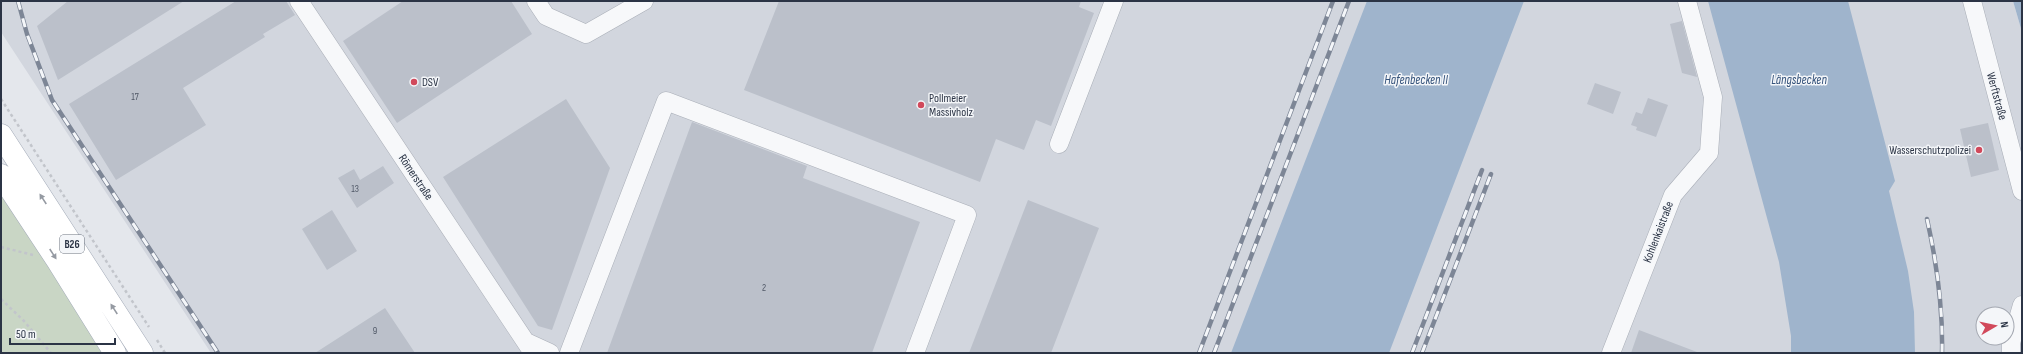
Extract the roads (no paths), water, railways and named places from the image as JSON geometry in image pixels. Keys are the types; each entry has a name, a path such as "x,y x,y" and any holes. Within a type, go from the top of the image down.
{"main road":[{"name":"B26","path":"1,135 149,346"},
{"path":"1,175 57,260 115,353"}],"street":[{"name":"Römerstraße","path":"299,1 530,348"},
{"path":"536,1 546,16 586,34 644,1"},
{"path":"1059,144 1114,1"},
{"name":"Kohlenkaistraße","path":"1611,353 1673,194 1709,153 1713,96 1687,1"},
{"name":"Werftstraße","path":"1972,1 2022,191"},
{"path":"569,353 666,101 967,215 915,353"},
{"path":"2011,353 2011,342 2022,305"},
{"path":"530,348 550,353"}],"water":[{"name":"Hafenbecken II","path":"1367,1 1524,1 1389,353 1231,353"},
{"name":"Längsbecken","path":"1708,1 1848,1 1895,181 1889,191 1908,271 1914,312 1915,353 1791,353 1791,336 1779,262"},
{"path":"2013,1 2022,1 2022,32"}],"railway":[{"path":"18,1 27,34 52,100 218,353"},
{"path":"1199,353 1333,1"},
{"path":"1214,353 1349,1"},
{"path":"1412,353 1482,170"},
{"path":"1422,353 1491,174"},
{"path":"1927,219 1939,286 1942,353"}],"place":[{"name":"DSV","path":"414,82"},
{"name":"Pollmeier Massivholz","path":"921,105"},
{"name":"Wasserschutzpolizei","path":"1979,150"}]}
